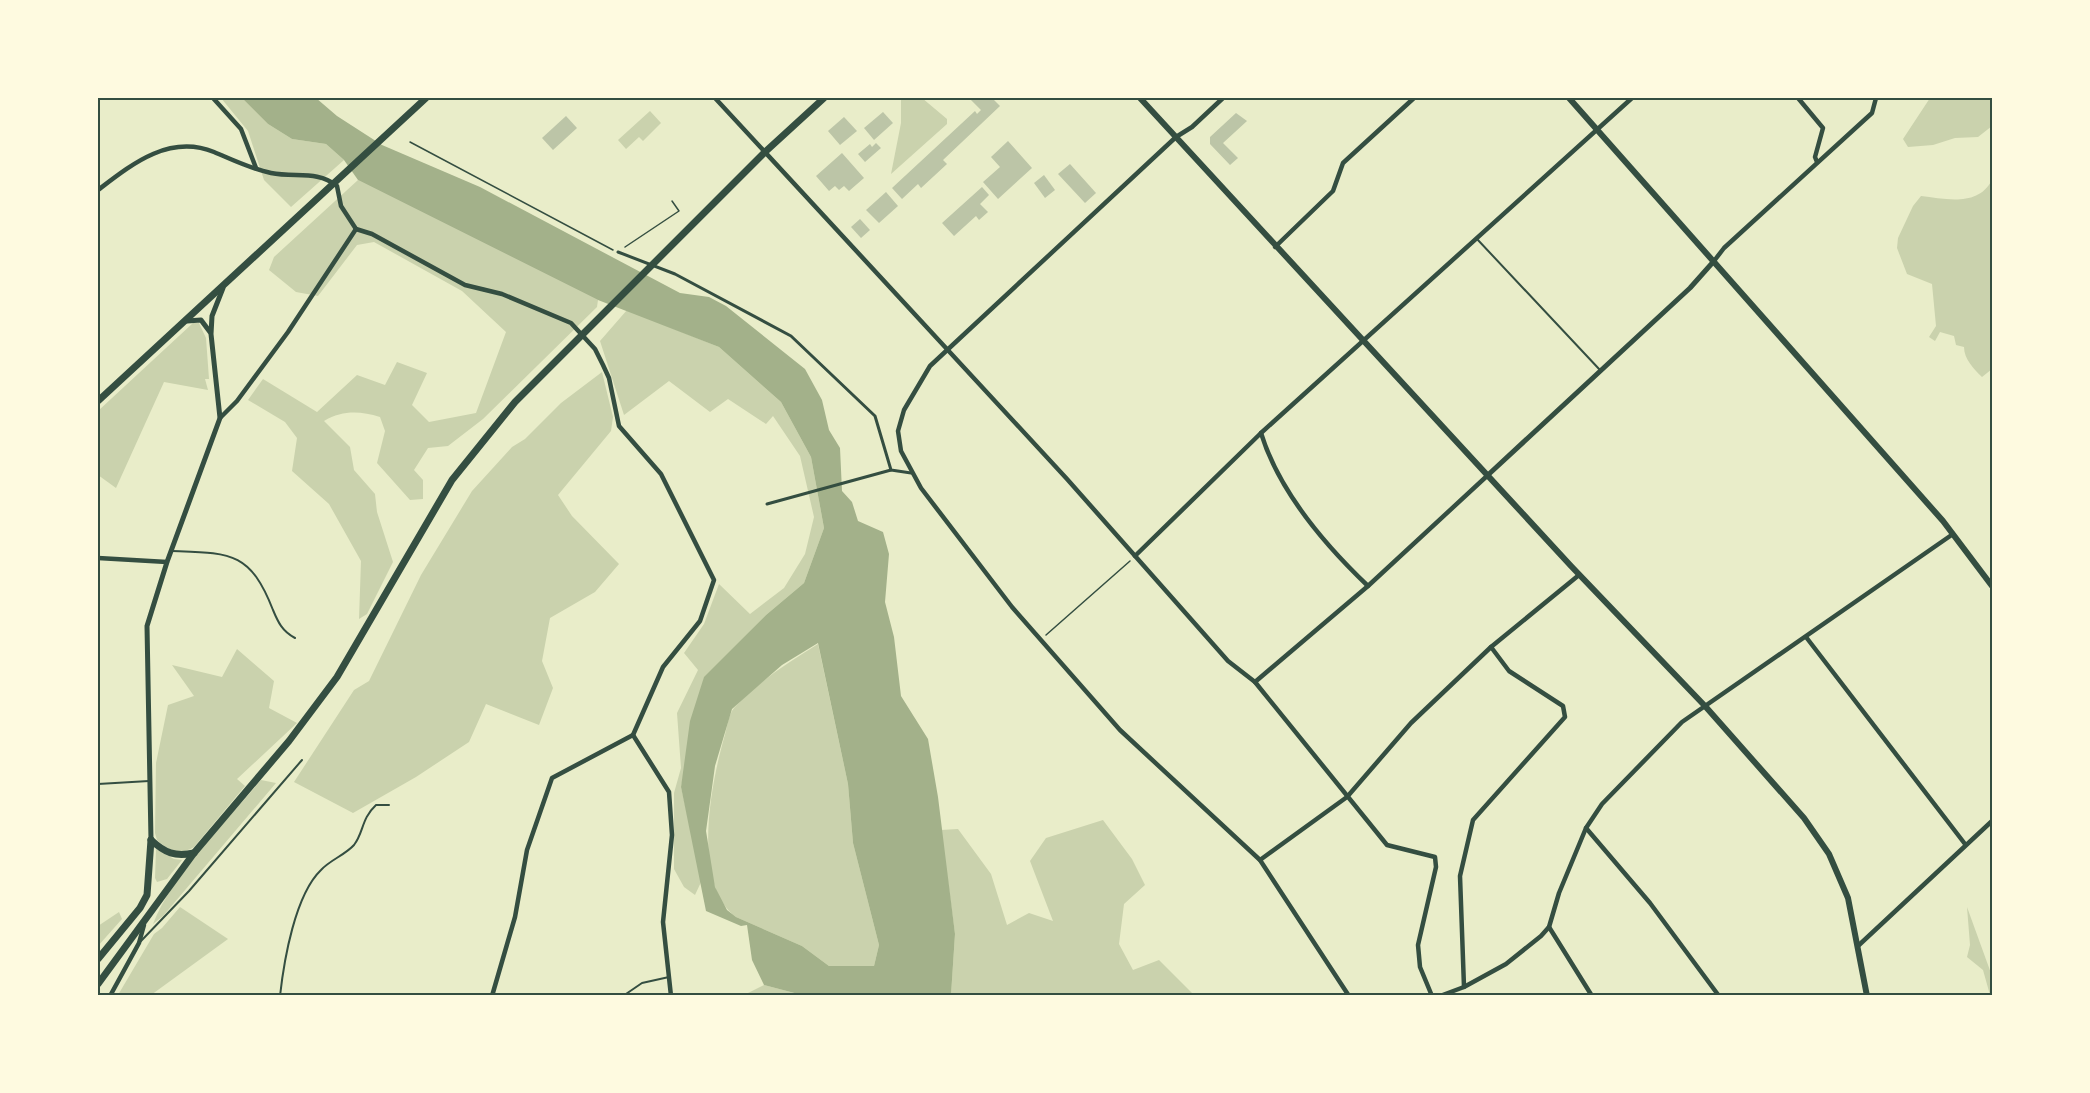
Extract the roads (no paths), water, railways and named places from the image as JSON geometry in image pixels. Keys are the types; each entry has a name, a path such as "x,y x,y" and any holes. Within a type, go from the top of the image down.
{"main road":[{"path":"98,401 426,98"},
{"path":"98,984 194,853 289,741 337,677 452,480 515,402 765,152 824,98"},
{"path":"1140,98 1275,247 1705,706 1804,818 1829,854 1848,898 1859,945 1867,996"},
{"path":"1569,98 1953,534 1992,586"},
{"path":"151,840 169,854 180,856 194,853"},
{"path":"98,959 140,908 147,895 151,840"},
{"path":"116,939 126,948"}],"street":[{"path":"213,98 241,129 256,168"},
{"path":"715,98 1135,556 1228,661 1255,682 1387,845 1435,857 1436,867 1418,945 1420,967 1432,996"},
{"path":"1223,98 1192,127 1176,137 925,373 904,410 898,431 900,451 911,473 956,535 1040,640 1120,730 1260,860 1349,996"},
{"path":"1275,247 1333,191 1343,163 1414,98"},
{"path":"1135,556 1261,433 1632,98"},
{"path":"1798,98 1824,128 1815,157 1817,162"},
{"path":"1255,682 1368,586 1690,288 1724,248 1872,113 1876,98"},
{"path":"98,190 155,153 178,145 197,146 271,173 325,176 337,186 341,207 356,229 372,234 465,285 502,294 571,323 595,350 609,378 619,426 661,474 714,580 700,621 663,667 633,735 552,778 527,850 515,917 492,996"},
{"path":"151,840 147,626 167,562 220,418 237,401 288,332 356,229"},
{"path":"618,252 675,274 791,336 875,416 891,470"},
{"path":"220,418 211,334 217,301 227,281"},
{"path":"180,323 192,319 201,320 211,334"},
{"path":"1261,433 1268,457 1299,509 1349,568 1368,586"},
{"path":"767,504 891,470 911,473"},
{"path":"1440,996 1464,987 1506,964 1549,927 1586,828 1602,804 1674,731 1705,706 1953,534"},
{"path":"98,558 167,562"},
{"path":"1260,860 1347,797 1411,723 1491,647 1580,575"},
{"path":"1806,636 1965,844"},
{"path":"1464,987 1461,876 1473,820 1565,717 1563,706 1509,671 1491,647"},
{"path":"633,735 669,792 672,835 663,922 671,996"},
{"path":"1859,945 1992,821"},
{"path":"1586,828 1650,903 1719,996"},
{"path":"111,994 139,943 144,922"},
{"path":"1549,927 1592,996"}],"lane":[{"path":"1476,238 1600,370"},
{"path":"172,551 233,556 252,569 261,580 279,624 286,634 294,638"},
{"path":"139,943 189,891 302,760"},
{"path":"98,784 149,781"},
{"path":"280,996 306,888 321,869 354,844 366,814 376,806 389,805"},
{"path":"622,996 642,982 669,977"}]}
